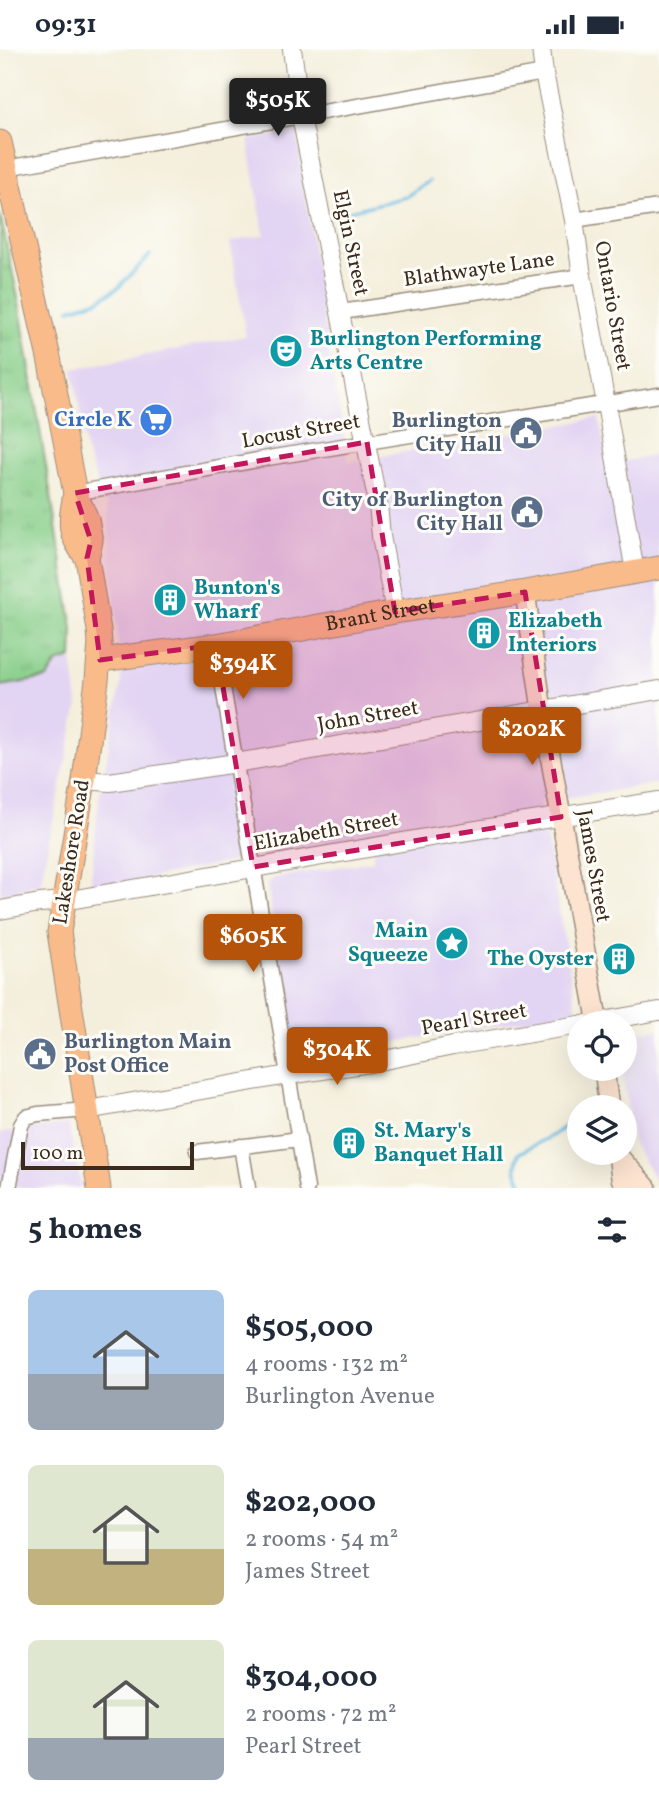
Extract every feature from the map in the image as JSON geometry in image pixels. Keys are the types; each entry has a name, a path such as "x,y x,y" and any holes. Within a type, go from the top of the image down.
{"main road":[{"name":"Lakeshore Road","path":"0,142 49,358 75,493 87,520 91,541 88,558 99,631 100,660 59,932 99,1188"},
{"name":"Brant Street","path":"100,660 216,645 659,568"},
{"name":"James Street","path":"525,592 588,1011"},
{"path":"620,1165 623,1185"},
{"path":"627,1165 647,1188"}],"street":[{"name":"Elgin Street","path":"292,49 301,116 367,442 395,612"},
{"name":"Ontario Street","path":"542,49 544,73 574,220 635,572"},
{"path":"6,168 544,73"},
{"path":"574,220 659,207"},
{"name":"Blathwayte Lane","path":"341,312 582,276"},
{"name":"Locust Street","path":"75,493 659,395"},
{"path":"216,645 307,1188"},
{"name":"John Street","path":"84,780 110,782 236,763 659,690"},
{"name":"Elizabeth Street","path":"0,909 64,901 431,837 659,801"},
{"name":"Pearl Street","path":"637,1015 659,1011"},
{"name":"Pearl Street","path":"87,1110 567,1028"},
{"path":"9,1188 21,1125 26,1117 87,1110"},
{"path":"197,1153 299,1139"},
{"path":"241,1146 248,1188"}],"highlighted area":[{"path":"367,442 395,612 525,592 561,817 253,867 216,645 100,660 87,558 91,541 75,493"}],"shaded area":[{"path":"297,132 322,311 348,462 599,418 608,464 659,455 659,783 540,802 577,1011 301,1058 297,1054 268,883 274,878 373,861 373,833 90,890 99,798 121,683 108,508 86,450 73,369 246,336 230,242 264,235 248,140"},
{"path":"72,658 78,705 40,884 0,895 0,686 47,678 57,663"},
{"path":"659,1029 659,1185 637,1150 637,1095 626,1095 624,1081 637,1081 637,1033"},
{"path":"68,1124 82,1188 0,1188 0,1133"}],"green space":[{"path":"0,214 19,303 73,629 72,658 57,663 47,678 0,686"}],"waterway":[{"path":"341,213 406,197 429,181"},
{"path":"70,309 99,300 119,287 150,255"},
{"path":"524,1188 516,1169 518,1154 567,1125"}],"place":[{"name":"Burlington Performing Arts Centre","path":"286,351"},
{"name":"Circle K","path":"156,420"},
{"name":"Burlington City Hall","path":"526,433"},
{"name":"City of Burlington City Hall","path":"527,512"},
{"name":"Bunton's Wharf","path":"170,600"},
{"name":"Elizabeth Interiors","path":"484,633"},
{"name":"Main Squeeze","path":"452,943"},
{"name":"The Oyster","path":"619,959"},
{"name":"Burlington Main Post Office","path":"40,1054"},
{"name":"St. Mary's Banquet Hall","path":"349,1143"}]}
